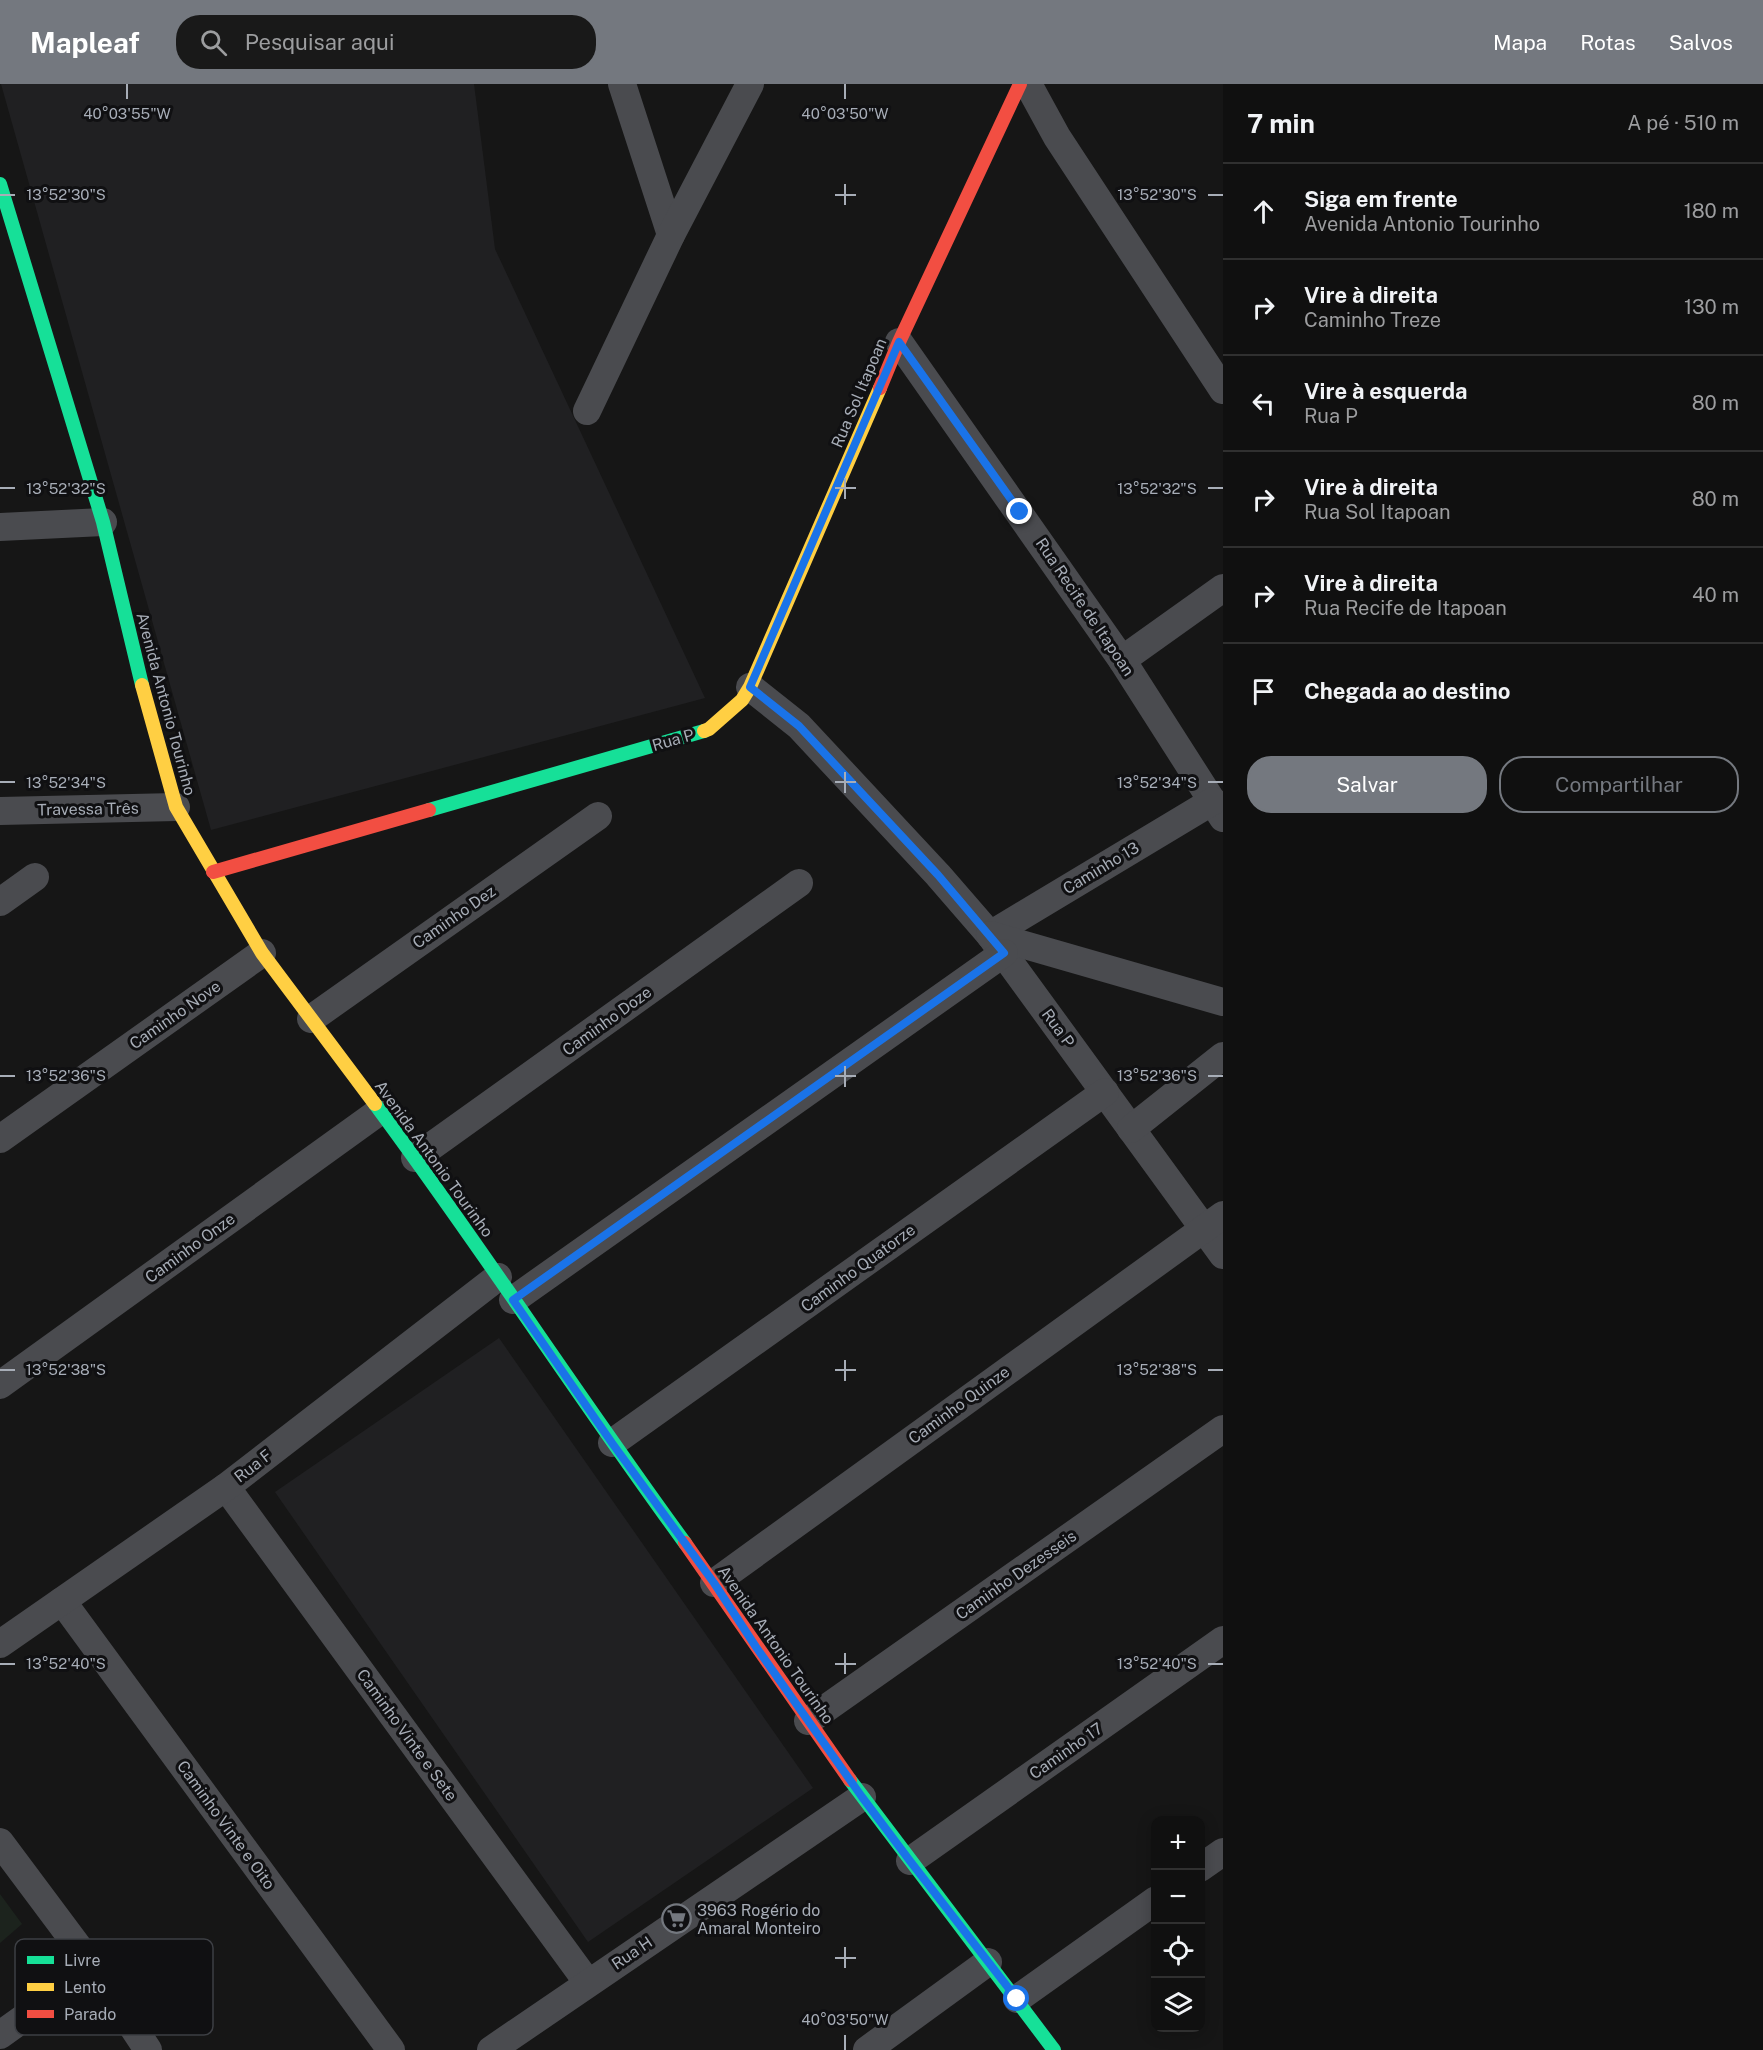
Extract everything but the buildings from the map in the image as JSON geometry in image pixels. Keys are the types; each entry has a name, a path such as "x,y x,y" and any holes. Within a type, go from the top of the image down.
{"street":[{"path":"622,84 671,235"},
{"path":"587,411 671,235 750,84"},
{"name":"Rua Sol Itapoan","path":"750,687 899,342 1020,84"},
{"path":"1028,84 1057,137 1223,390"},
{"name":"Avenida Antonio Tourinho","path":"0,184 103,522 140,676 176,807 262,953 415,1158 612,1443 714,1583 756,1647 862,1797 1054,2050"},
{"name":"Rua Recife de Itapoan","path":"899,342 1122,660 1218,810"},
{"path":"0,527 103,522"},
{"path":"1122,660 1223,588"},
{"name":"Rua P","path":"213,872 709,729 742,700 750,687 799,726 938,875 997,944 1131,1129 1214,1221 1223,1255"},
{"name":"Travessa Três","path":"0,811 176,807"},
{"name":"Caminho 13","path":"513,1300 997,944 1218,810"},
{"name":"Caminho Dez","path":"311,1019 598,816"},
{"path":"0,902 35,877"},
{"name":"Caminho Doze","path":"415,1158 799,883"},
{"path":"997,944 1223,1002"},
{"name":"Caminho Nove","path":"0,1139 262,953"},
{"path":"1131,1129 1223,1056"},
{"name":"Caminho Quatorze","path":"612,1443 1104,1092"},
{"name":"Caminho Onze","path":"0,1385 380,1111"},
{"name":"Caminho Quinze","path":"714,1583 1214,1221"},
{"name":"Rua F","path":"0,1644 226,1487 498,1277"},
{"name":"Caminho Dezesseis","path":"808,1721 1223,1429"},
{"name":"Caminho Vinte e Sete","path":"226,1487 588,1983"},
{"name":"Caminho Vinte e Oito","path":"62,1601 391,2050"},
{"name":"Caminho 17","path":"910,1861 1223,1640"},
{"name":"Rua H","path":"491,2050 862,1797"},
{"path":"0,1842 72,1939"},
{"path":"1205,1865 1223,1852"},
{"path":"1017,1999 1151,1903"},
{"path":"867,2050 988,1962"},
{"path":"0,2035 15,2024"},
{"path":"138,2035 148,2050"}],"shaded area":[{"path":"1,84 474,84 495,249 705,698 211,830"},
{"path":"499,1338 813,1788 588,1942 275,1492"},
{"path":"0,1894 22,1924 0,1943"}],"traffic: fast":[{"path":"0,184 103,522 142,685"},
{"path":"429,810 704,731"},
{"path":"375,1104 685,1543"},
{"path":"850,1780 1054,2050"}],"traffic: slow":[{"path":"704,731 742,700 750,687 880,388"},
{"path":"142,685 176,807 262,953 375,1104"}],"traffic: jam":[{"path":"880,388 899,342 1020,84"},
{"path":"213,872 429,810"},
{"path":"685,1543 850,1780"}],"place":[{"name":"3963 Rogério do Amaral Monteiro","path":"676,1919"}],"route":[{"path":"1017,1999 862,1797 756,1647 714,1583 612,1443 513,1300 1004,953 938,875 799,726 750,687 899,342 1020,512"}]}
